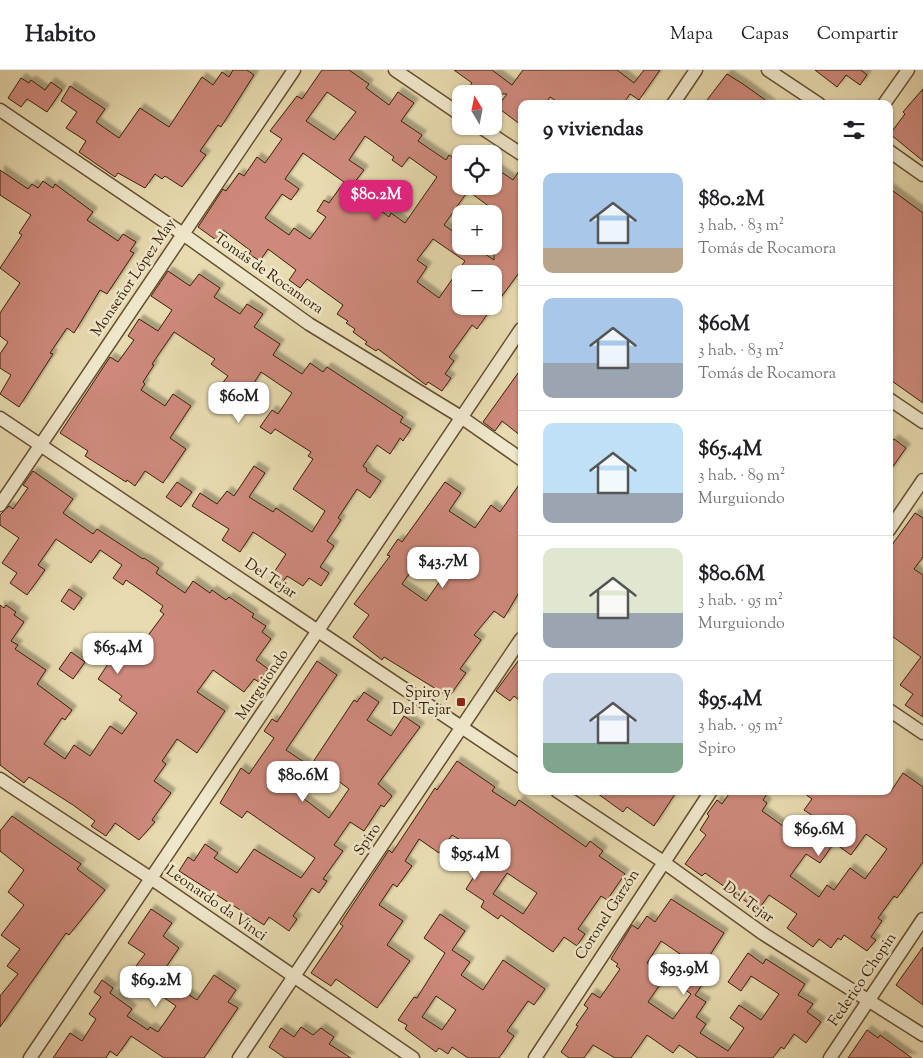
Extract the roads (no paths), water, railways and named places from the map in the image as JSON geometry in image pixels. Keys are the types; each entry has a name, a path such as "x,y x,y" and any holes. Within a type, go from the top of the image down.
{"street":[{"name":"Monseñor López May","path":"0,505 294,70"},
{"path":"396,70 452,109"},
{"path":"676,100 696,70"},
{"path":"768,70 813,100"},
{"path":"887,100 908,70"},
{"name":"Tomás de Rocamora","path":"0,110 183,234 309,324 461,417 518,457"},
{"path":"492,135 518,152"},
{"path":"893,154 923,174"},
{"name":"Murguiondo","path":"30,1058 518,333"},
{"path":"893,402 923,422"},
{"name":"Del Tejar","path":"0,418 518,765"},
{"path":"893,524 923,480"},
{"name":"Spiro","path":"239,1058 518,643"},
{"path":"893,713 923,733"},
{"name":"Leonardo da Vinci","path":"0,779 152,879 413,1058"},
{"name":"Del Tejar","path":"563,795 762,933 923,1035"},
{"name":"Coronel Garzón","path":"536,1058 707,795"},
{"name":"Federico Chopin","path":"830,1058 923,919"}],"place":[{"name":"Spiro y Del Tejar","path":"461,702"}]}
